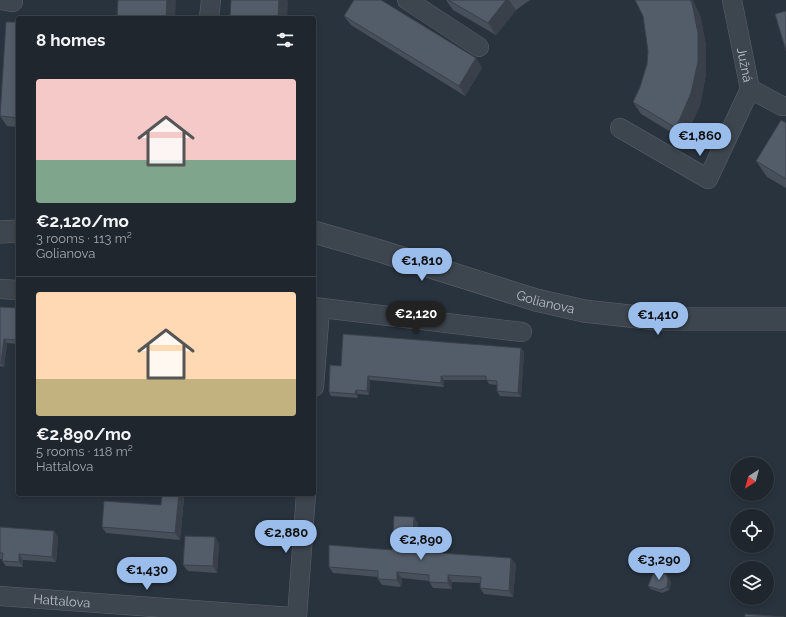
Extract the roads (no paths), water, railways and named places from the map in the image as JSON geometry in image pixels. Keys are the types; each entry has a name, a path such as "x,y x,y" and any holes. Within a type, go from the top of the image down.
{"street":[{"path":"209,16 211,0"},
{"path":"407,0 479,47"},
{"name":"Južná","path":"732,0 750,89 782,106 786,106"},
{"path":"620,128 708,179 750,89"},
{"path":"0,232 16,231"},
{"name":"Golianova","path":"316,233 536,300 584,311 656,319 786,319"},
{"path":"0,289 16,290"},
{"path":"316,334 317,308 522,332"},
{"path":"297,617 306,496"},
{"name":"Hattalova","path":"0,596 292,617"}]}
